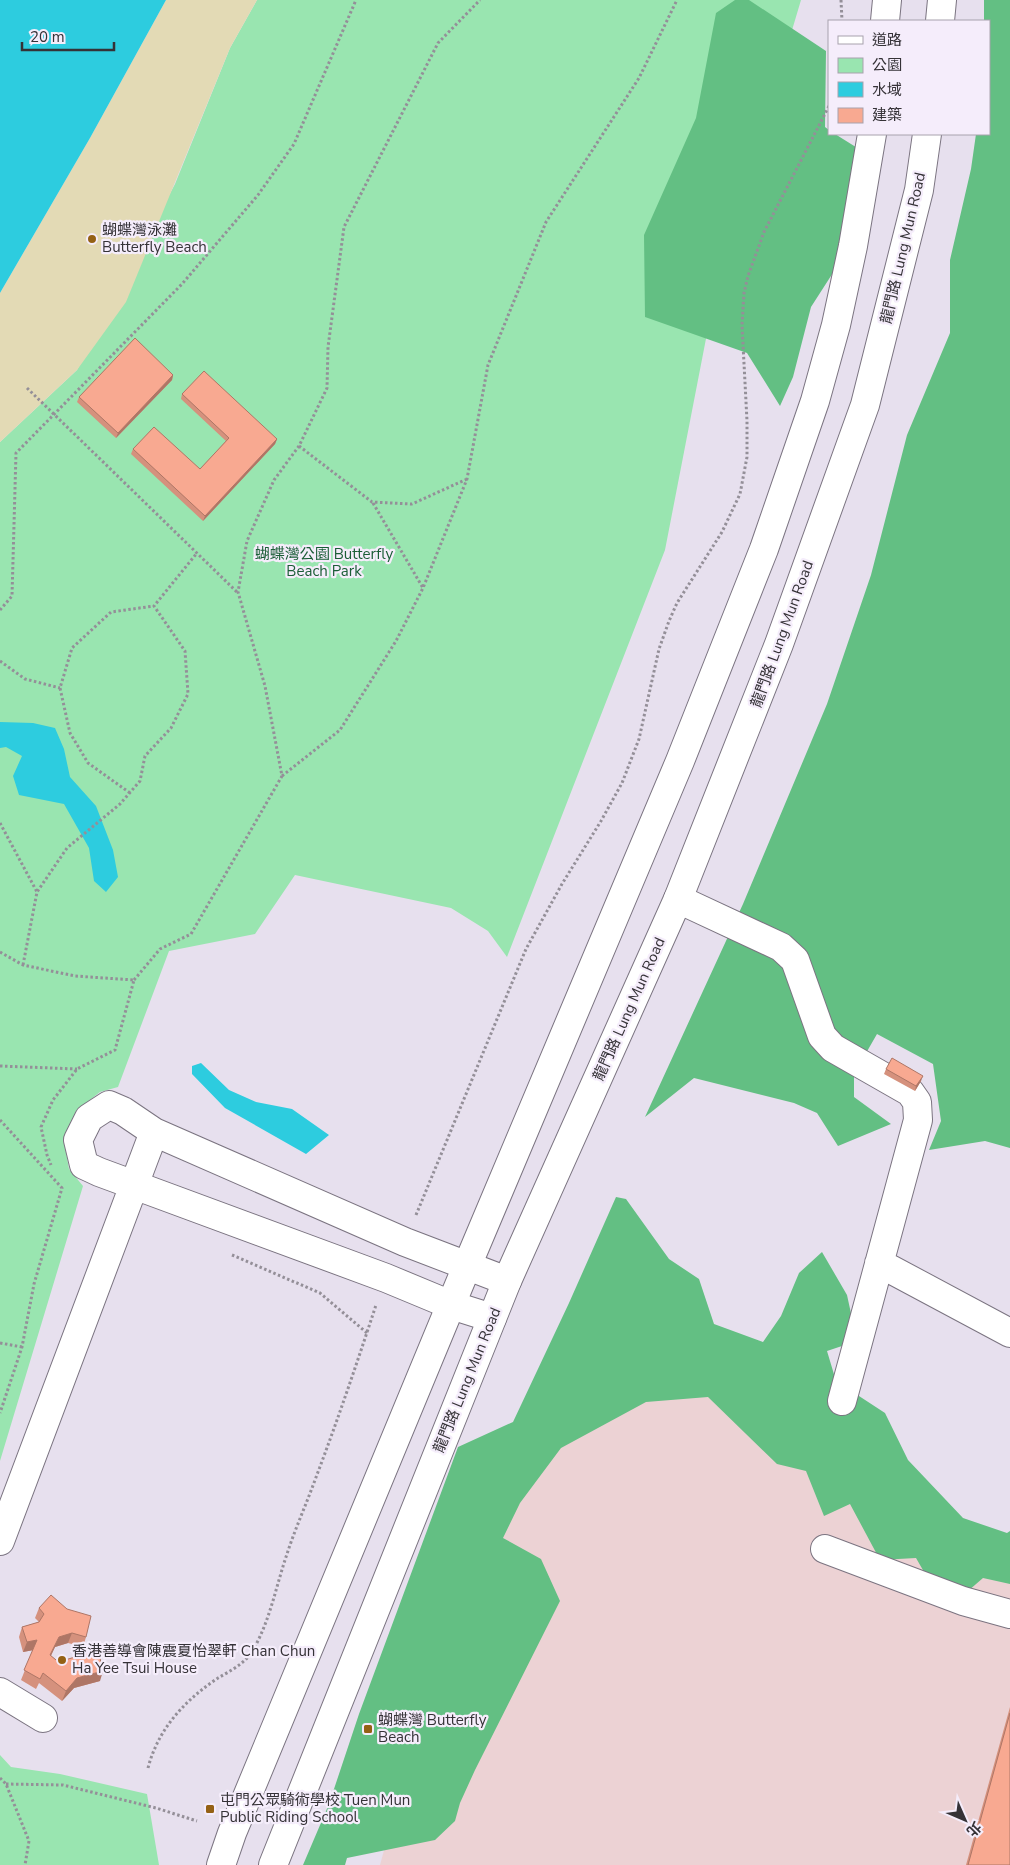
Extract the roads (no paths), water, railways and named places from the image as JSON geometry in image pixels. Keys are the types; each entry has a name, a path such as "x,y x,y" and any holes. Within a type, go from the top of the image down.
{"main road":[{"path":"885,20 887,0"},
{"path":"940,20 942,0"},
{"path":"221,1865 232,1833 467,1266 680,761 764,549 815,401 836,325 853,246 872,135"},
{"name":"龍門路 Lung Mun Road","path":"273,1865 507,1281 678,899 779,644 865,405 919,190 926,135"},
{"path":"678,899 781,947 795,960 822,1036 833,1048 910,1092 917,1102 918,1120 842,1401"},
{"path":"492,1318 451,1305 386,1278 134,1186 84,1165 78,1140 89,1118 109,1105 123,1111 154,1132 405,1242 507,1281"},
{"path":"0,1541 154,1132"},
{"path":"879,1263 1010,1333"},
{"path":"824,1549 963,1601 1010,1614"},
{"path":"0,1692 43,1718"}],"water":[{"path":"0,0 166,0 90,138 0,293"},
{"path":"0,722 33,723 55,728 64,749 70,777 96,806 113,850 118,877 106,892 94,881 89,848 64,804 19,795 13,776 22,756 6,747 0,748"},
{"path":"201,1063 229,1090 256,1102 292,1109 329,1135 306,1154 225,1108 192,1074 192,1066"}],"place":[{"name":"蝴蝶灣泳灘 Butterfly Beach","path":"92,239"},
{"name":"香港善導會陳震夏怡翠軒 Chan Chun Ha Yee Tsui House","path":"62,1660"},
{"name":"蝴蝶灣 Butterfly Beach","path":"368,1729"},
{"name":"屯門公眾騎術學校 Tuen Mun Public Riding School","path":"210,1809"}],"park label":[{"name":"蝴蝶灣公園 Butterfly Beach Park","path":"324,562"}]}
